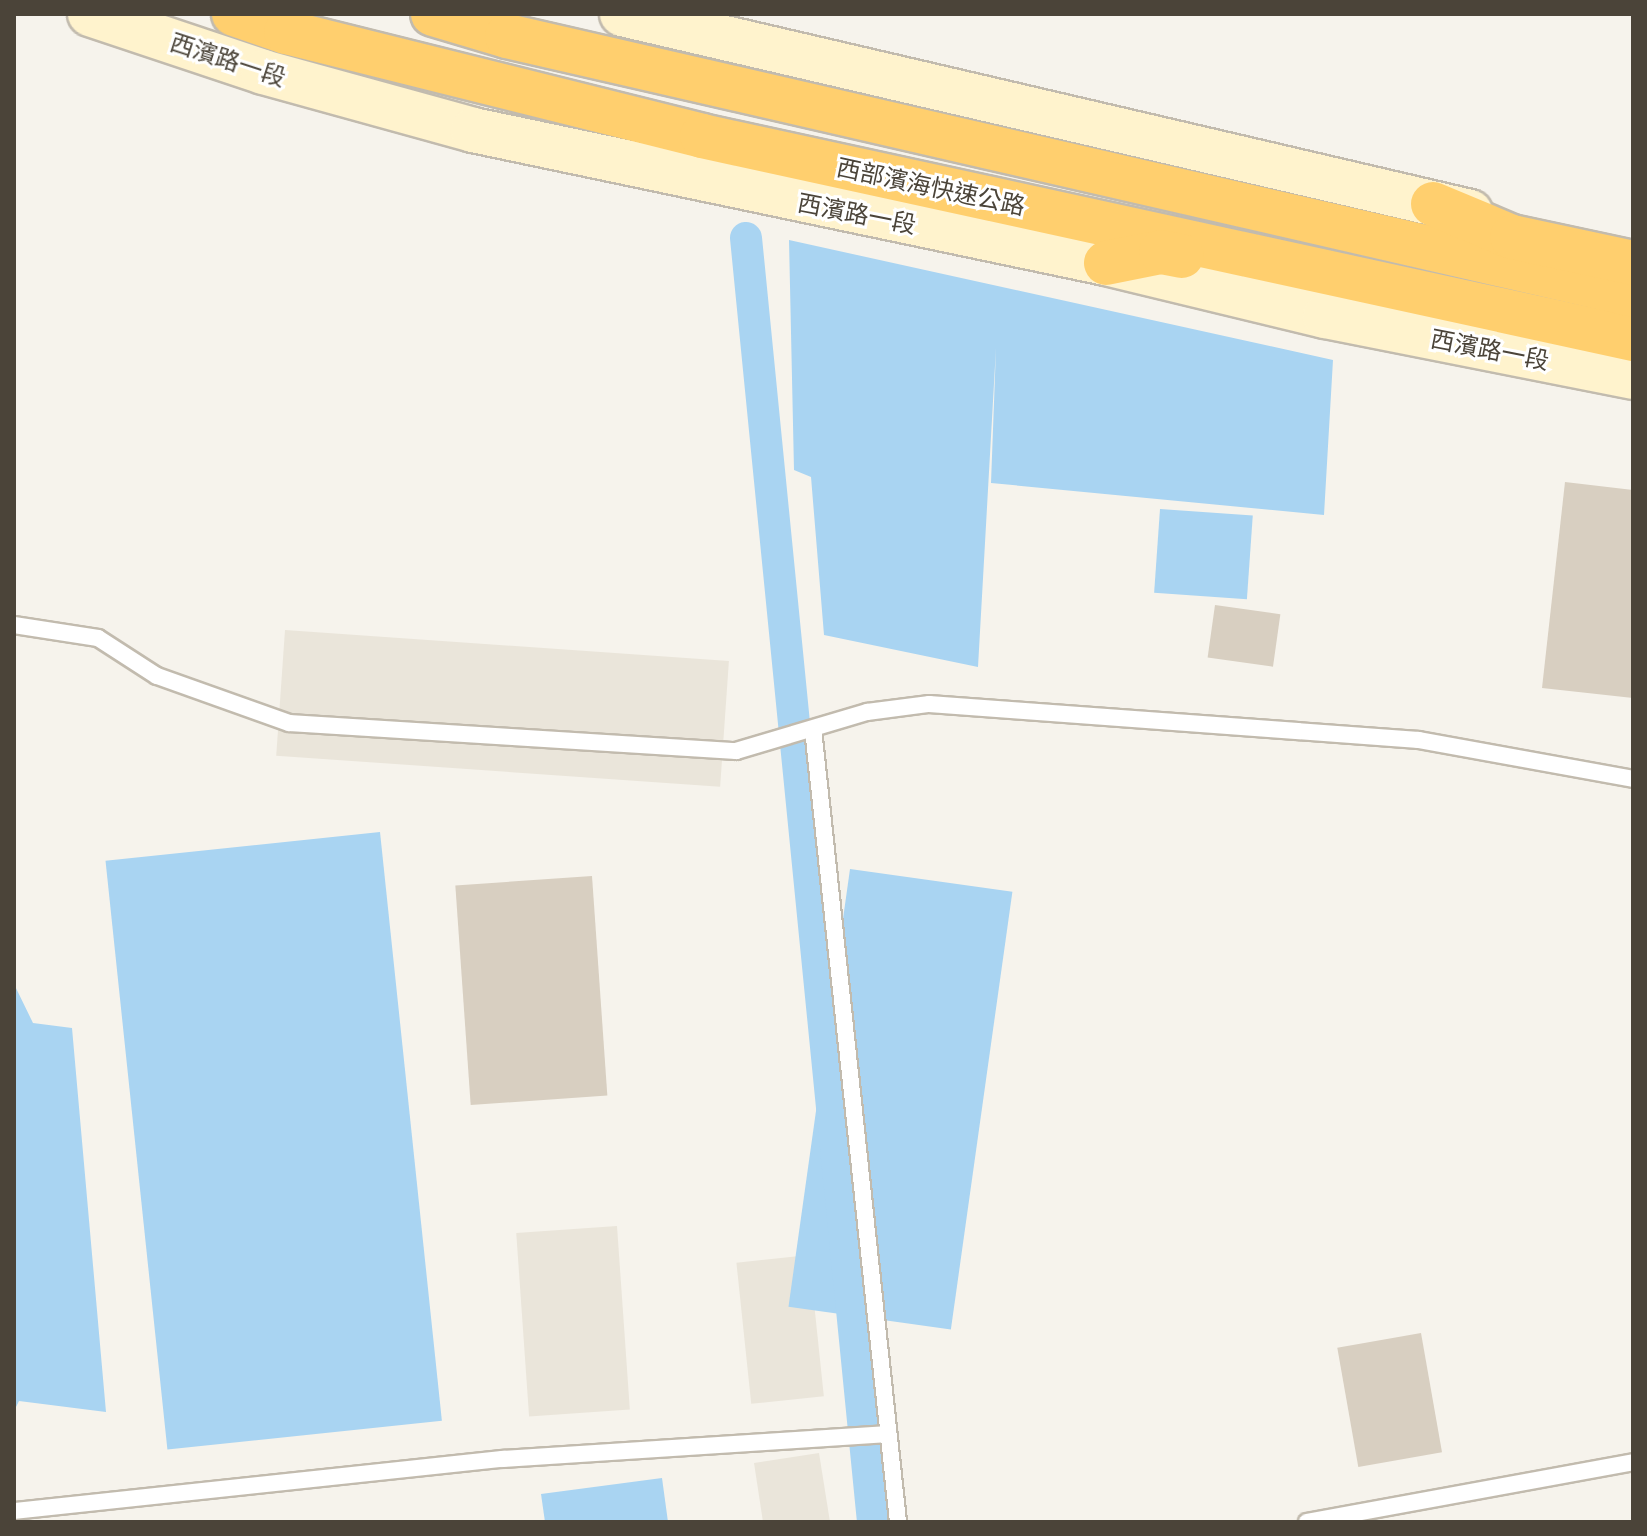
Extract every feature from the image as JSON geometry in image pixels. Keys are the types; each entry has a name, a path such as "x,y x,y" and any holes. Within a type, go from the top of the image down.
{"highway":[{"name":"西部濱海快速公路","path":"234,14 286,32 702,136 1633,339"},
{"name":"西部濱海快速公路","path":"433,14 507,36 1633,295"},
{"path":"1433,204 1512,237 1633,263"},
{"path":"1106,263 1161,252 1398,305 1469,303"}],"street":[{"name":"西濱路一段","path":"90,14 263,72 473,130 1106,263 1325,316 1633,377"},
{"path":"622,14 1433,204 1633,247"}],"lane":[{"path":"14,625 98,638 157,676 289,723 736,751 867,712 929,704 1419,740 1633,779"},
{"path":"813,729 898,1522"},
{"path":"14,1511 503,1459 888,1434"},
{"path":"1307,1522 1633,1462"}],"shaded area":[{"path":"285,630 729,661 720,787 276,756"},
{"path":"617,1226 630,1410 529,1417 516,1233"},
{"path":"809,1255 824,1396 751,1404 736,1263"},
{"path":"819,1453 830,1522 763,1522 754,1463"}],"water":[{"path":"789,240 1333,360 1324,515 991,483 996,348 978,667 824,635 811,477 794,470"},
{"path":"1160,509 1253,515 1247,599 1154,593"},
{"path":"380,832 442,1421 167,1450 106,861"},
{"path":"850,869 1012,892 951,1330 788,1307"},
{"path":"14,984 33,1023 72,1028 106,1412 19,1401 14,1411"},
{"path":"662,1478 668,1522 545,1522 541,1494"}],"building":[{"path":"1565,482 1633,490 1633,698 1542,688"},
{"path":"1215,605 1280,614 1273,667 1208,657"},
{"path":"592,876 607,1095 471,1105 455,886"},
{"path":"1421,1333 1442,1452 1358,1467 1337,1348"}],"waterway":[{"path":"746,238 873,1522"}]}
